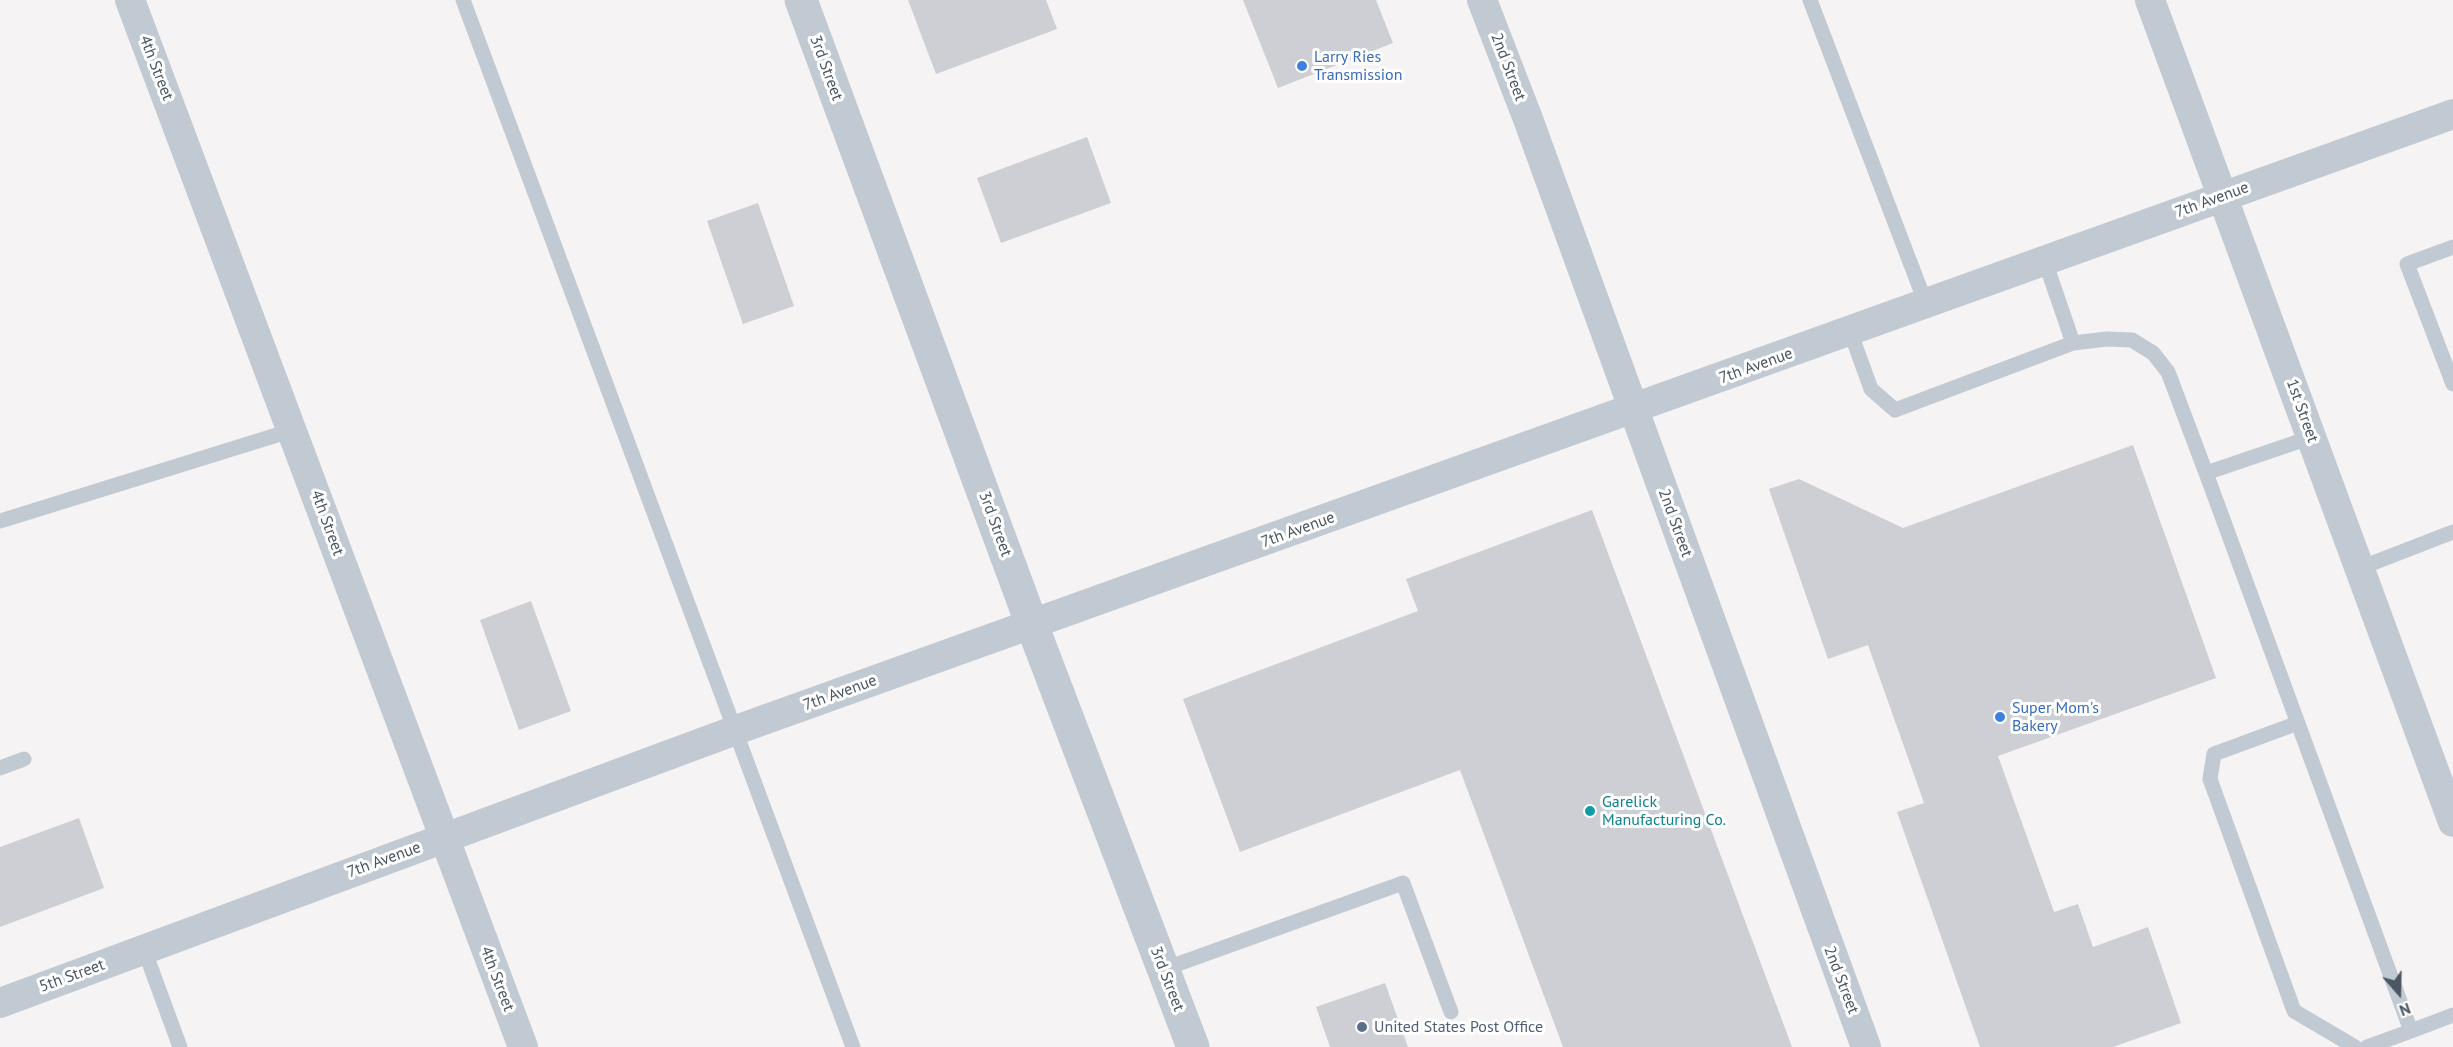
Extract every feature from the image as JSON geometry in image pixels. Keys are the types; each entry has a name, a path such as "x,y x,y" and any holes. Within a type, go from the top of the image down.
{"street":[{"name":"4th Street","path":"130,0 523,1047"},
{"name":"3rd Street","path":"801,0 1032,625 1193,1047"},
{"name":"2nd Street","path":"1482,0 1866,1047"},
{"name":"1st Street","path":"2150,0 2453,822"},
{"name":"7th Avenue","path":"144,949 736,730 1634,410 2453,114"},
{"name":"5th Street","path":"0,1003 144,949"}],"lane":[{"path":"463,0 853,1047"},
{"path":"1810,0 1926,304"},
{"path":"2453,247 2407,264 2453,384"},
{"path":"2045,261 2073,343"},
{"path":"1850,332 1871,389 1895,410 2073,343 2107,339 2132,340 2153,352 2168,372 2411,1031"},
{"path":"0,521 292,430"},
{"path":"2206,473 2312,436"},
{"path":"2360,568 2453,532"},
{"path":"2298,723 2214,754 2210,779 2294,1011 2355,1047"},
{"path":"0,768 24,759"},
{"path":"1164,969 1403,882 1451,1012"},
{"path":"144,949 180,1047"},
{"path":"2367,1047 2453,1015"}],"building":[{"path":"908,0 1046,0 1057,29 936,74"},
{"name":"Larry Ries Transmission","path":"1243,0 1376,0 1393,43 1278,88"},
{"path":"1087,137 1111,203 1001,243 977,178"},
{"path":"758,203 794,306 743,324 707,221"},
{"name":"Super Mom's Bakery","path":"2133,445 2216,678 1998,756 2054,912 2078,904 2093,947 2148,927 2181,1023 2113,1047 1980,1047 1897,812 1924,803 1868,645 1828,659 1769,489 1799,479 1903,528"},
{"name":"Garelick Manufacturing Co.","path":"1592,510 1792,1047 1563,1047 1460,770 1240,852 1183,699 1418,611 1406,579"},
{"path":"531,601 571,711 519,730 480,620"},
{"path":"79,818 104,888 0,927 0,847"},
{"name":"United States Post Office","path":"1385,983 1408,1047 1330,1047 1316,1007"}],"place":[{"name":"Larry Ries Transmission","path":"1302,66"},
{"name":"Super Mom's Bakery","path":"2000,717"},
{"name":"Garelick Manufacturing Co.","path":"1590,811"},
{"name":"United States Post Office","path":"1362,1027"}]}
